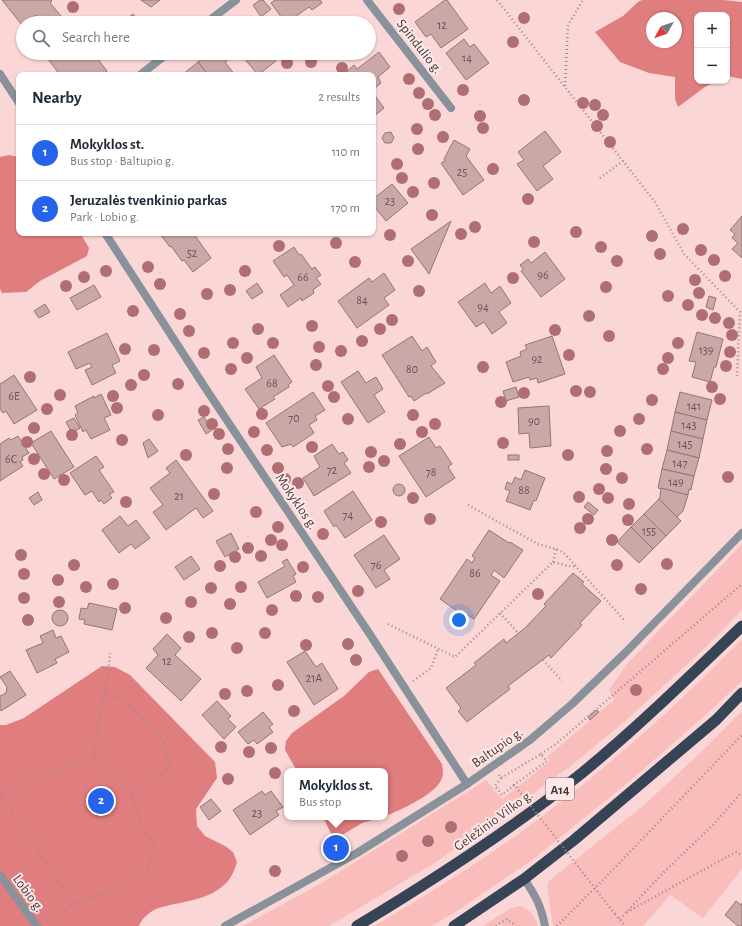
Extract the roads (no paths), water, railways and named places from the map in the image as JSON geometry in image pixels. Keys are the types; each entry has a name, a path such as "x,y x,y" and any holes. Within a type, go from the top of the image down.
{"highway":[{"name":"Geležinio Vilko g.","path":"358,926 416,891 525,817 581,773 636,726 742,626"},
{"path":"454,926 524,879 622,800 716,720 742,694"}],"street":[{"path":"215,16 236,0"},
{"name":"Spindulio g.","path":"367,0 451,108"},
{"path":"144,72 159,60"},
{"path":"0,74 16,98"},
{"name":"Mokyklos g.","path":"107,236 208,392 405,687 467,784"},
{"name":"Baltupio g.","path":"225,926 357,853 467,784 530,740 572,704 626,652 742,533"},
{"name":"Lobio g.","path":"0,875 37,926"},
{"path":"524,879 535,895 542,911 545,926"}],"place":[{"name":"Jeruzalės tvenkinio parkas","path":"101,801"},
{"name":"Mokyklos st.","path":"336,848"}]}
